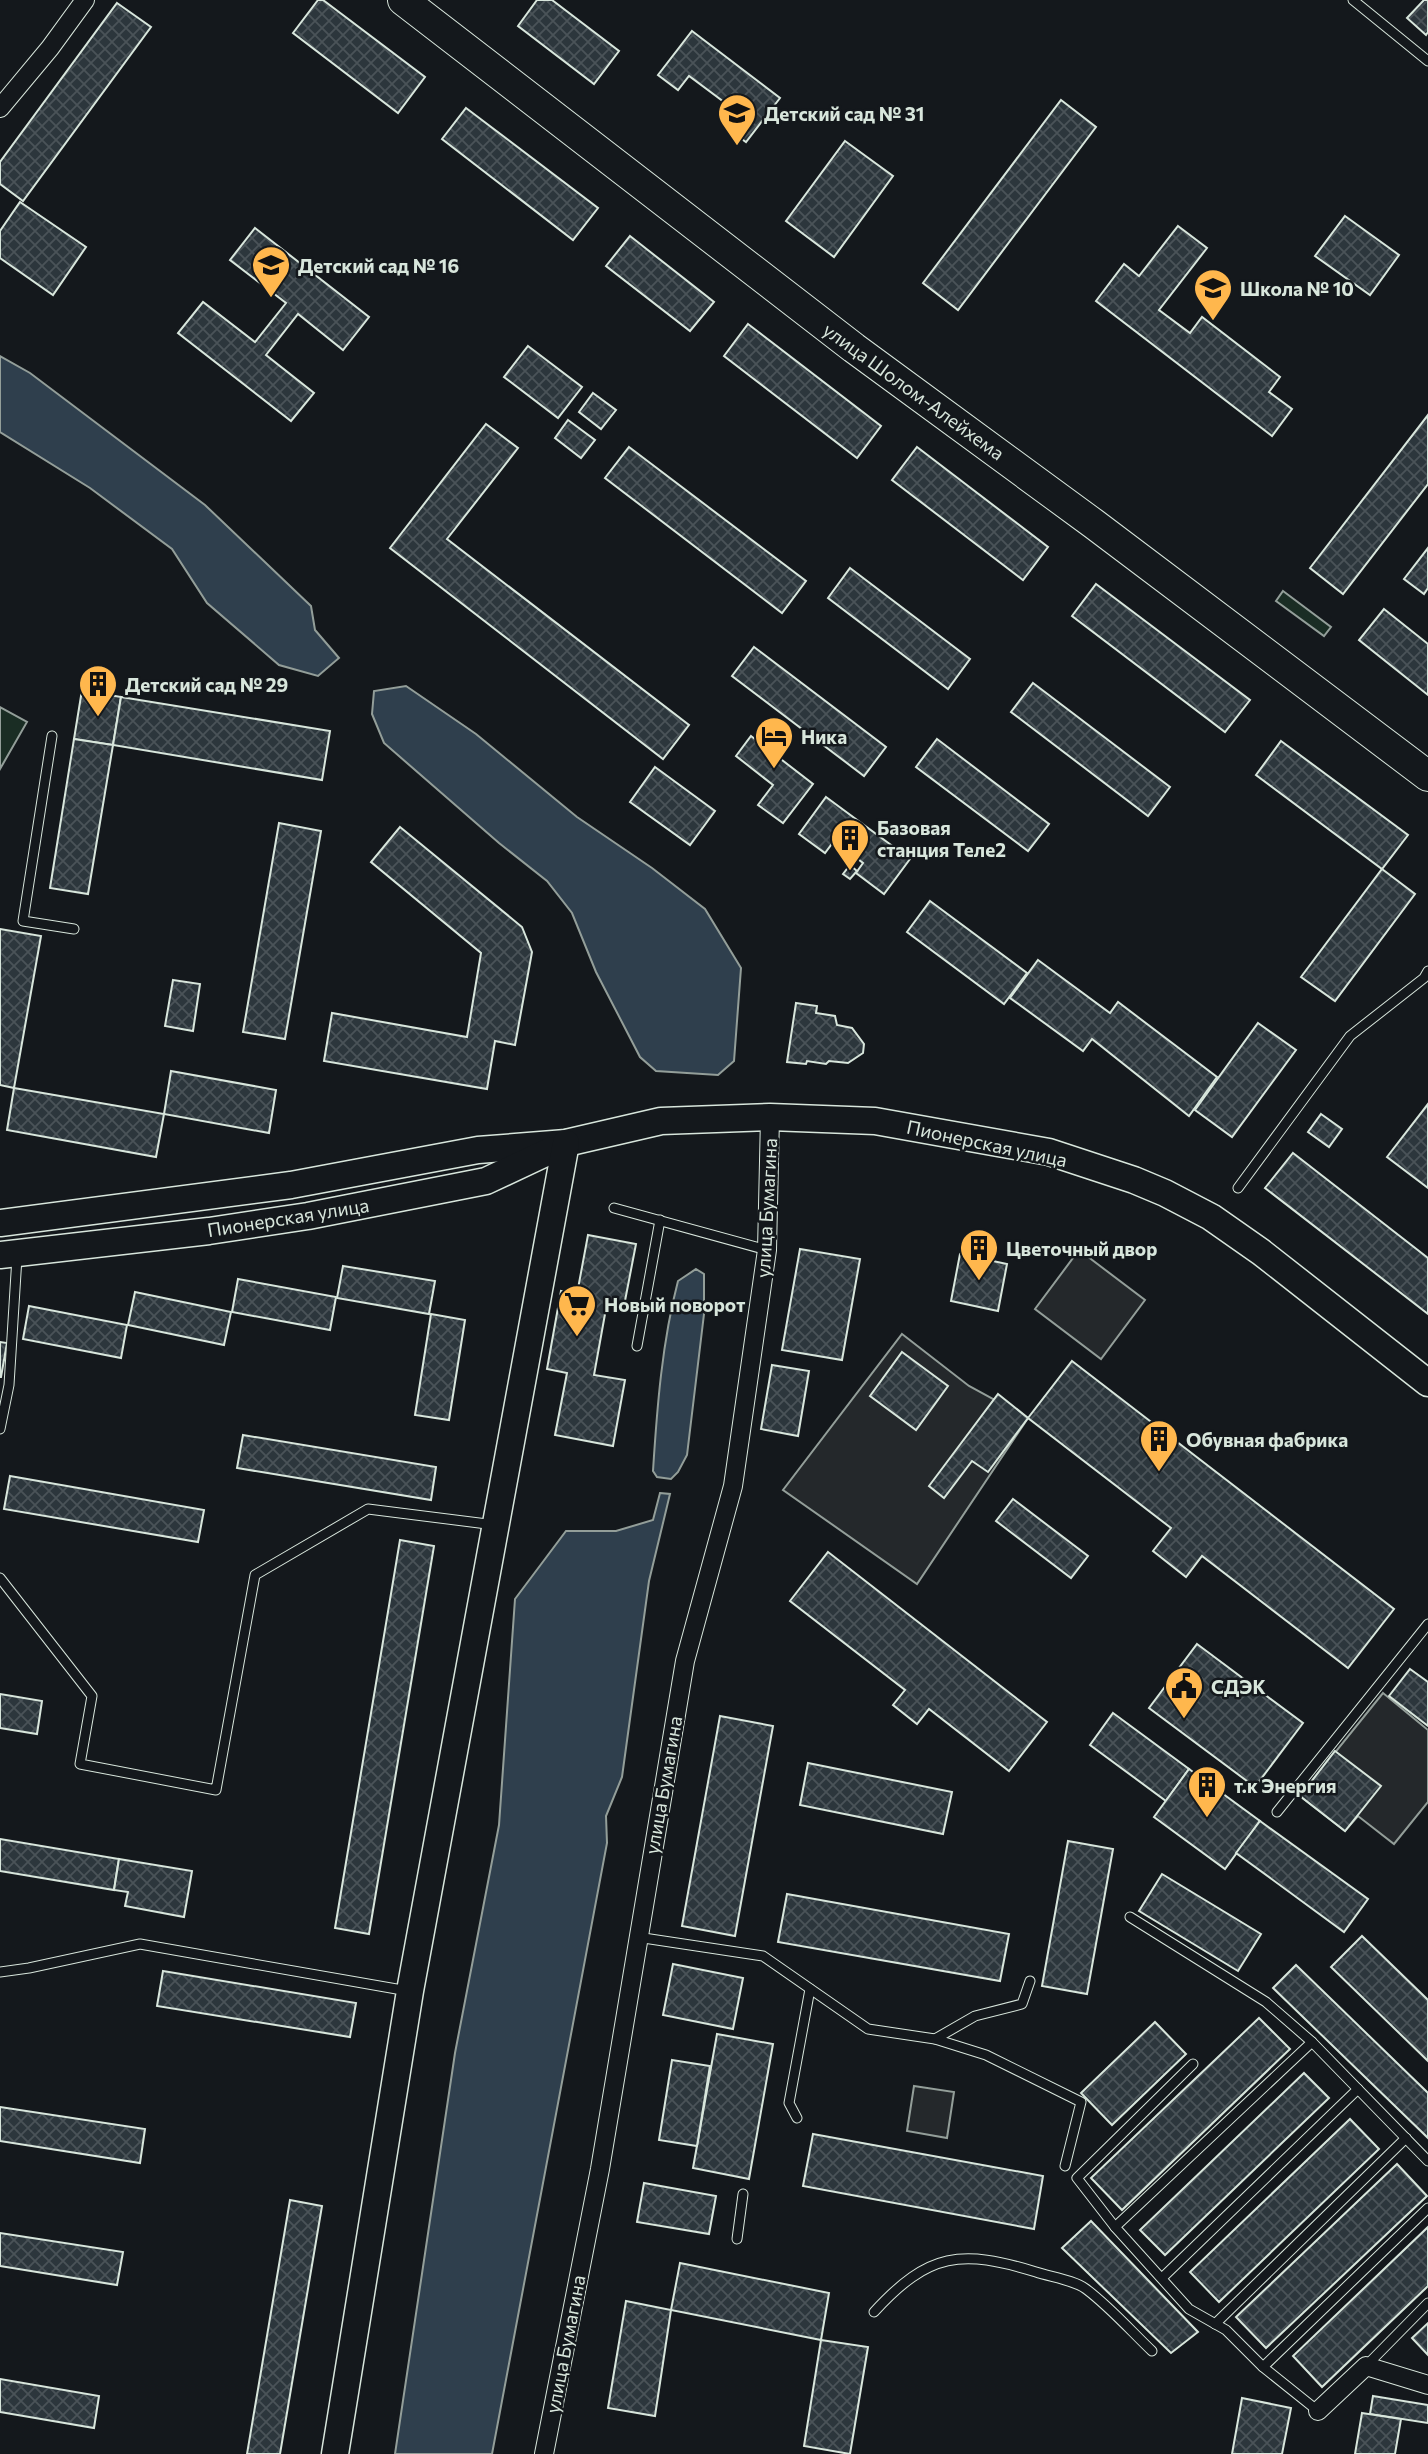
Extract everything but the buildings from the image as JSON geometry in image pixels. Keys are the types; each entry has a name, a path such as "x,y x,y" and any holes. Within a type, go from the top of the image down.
{"main road":[{"name":"улица Шолом-Алейхема","path":"403,0 843,340 1094,524 1428,776"},
{"name":"Пионерская улица","path":"0,1223 291,1185 478,1150 566,1143 661,1121 770,1117 875,1121 985,1139 1049,1153 1134,1180 1165,1193 1211,1217 1323,1299 1428,1383"},
{"name":"Пионерская улица","path":"9,1254 296,1218 486,1181 566,1143"},
{"path":"335,2454 410,1991 566,1143"}],"street":[{"path":"0,108 50,48 85,0"},
{"name":"улица Бумагина","path":"544,2454 600,2169 685,1661 733,1486 767,1250 770,1117"},
{"path":"1318,2410 1366,2366 1428,2385"}],"lane":[{"path":"1353,0 1428,61"},
{"path":"51,736 23,921 74,929"},
{"path":"1238,1188 1350,1036 1424,978 1428,971"},
{"path":"614,1208 767,1250"},
{"path":"637,1346 660,1220"},
{"path":"0,1429 9,1385 9,1254"},
{"path":"0,1578 92,1696 80,1764 216,1790 255,1575 368,1508 496,1526"},
{"path":"1277,1812 1428,1624"},
{"path":"1130,1917 1266,2002 1311,2042 1428,2161"},
{"path":"637,1937 763,1956 868,2029 935,2039 986,2055 1081,2102 1065,2166"},
{"path":"0,1972 140,1944 410,1991"},
{"path":"935,2039 975,2016 1022,2004 1030,1981"},
{"path":"797,2118 789,2104 810,1989"},
{"path":"1115,2227 1311,2042"},
{"path":"1193,2064 1077,2178 1115,2227 1189,2309 1226,2330 1263,2368 1318,2410"},
{"path":"1162,2278 1358,2089"},
{"path":"1215,2323 1406,2138"},
{"path":"737,2239 743,2194"},
{"path":"1263,2368 1428,2208"},
{"path":"874,2312 894,2290 924,2267 964,2257 1004,2262 1084,2287 1152,2351"},
{"path":"1366,2366 1428,2303"}],"green space":[{"path":"1283,591 1331,627 1324,636 1276,601"},
{"path":"0,707 27,722 0,769"}],"shaded area":[{"path":"1079,1250 1145,1300 1101,1359 1035,1309"},
{"path":"902,1334 969,1386 1028,1418 917,1584 783,1490"},
{"path":"1383,1693 1428,1730 1428,1802 1394,1844 1358,1816 1345,1831 1300,1796"},
{"path":"914,2086 954,2092 947,2138 907,2131"}],"water":[{"path":"0,356 30,373 205,505 311,606 315,630 339,658 318,676 279,665 207,603 172,549 90,488 0,432"},
{"path":"406,686 476,734 577,817 652,868 705,909 741,968 734,1061 718,1075 656,1071 640,1057 596,972 572,913 547,881 384,743 372,714 374,691"},
{"path":"696,1269 704,1274 704,1314 687,1455 671,1479 657,1477 653,1471 668,1328 678,1281"},
{"path":"660,1493 670,1494 649,1581 622,1777 606,1816 607,1843 492,2454 395,2454 455,2053 499,1825 515,1599 566,1531 616,1531 653,1520"}],"place":[{"name":"Детский сад № 31","path":"737,147"},
{"name":"Детский сад № 16","path":"271,299"},
{"name":"Школа № 10","path":"1213,322"},
{"name":"Детский сад № 29","path":"98,718"},
{"name":"Ника","path":"774,770"},
{"name":"Базовая станция Теле2","path":"850,872"},
{"name":"Цветочный двор","path":"979,1282"},
{"name":"Новый поворот","path":"577,1338"},
{"name":"Обувная фабрика","path":"1159,1473"},
{"name":"СДЭК","path":"1184,1720"},
{"name":"т.к Энергия","path":"1207,1819"}]}
